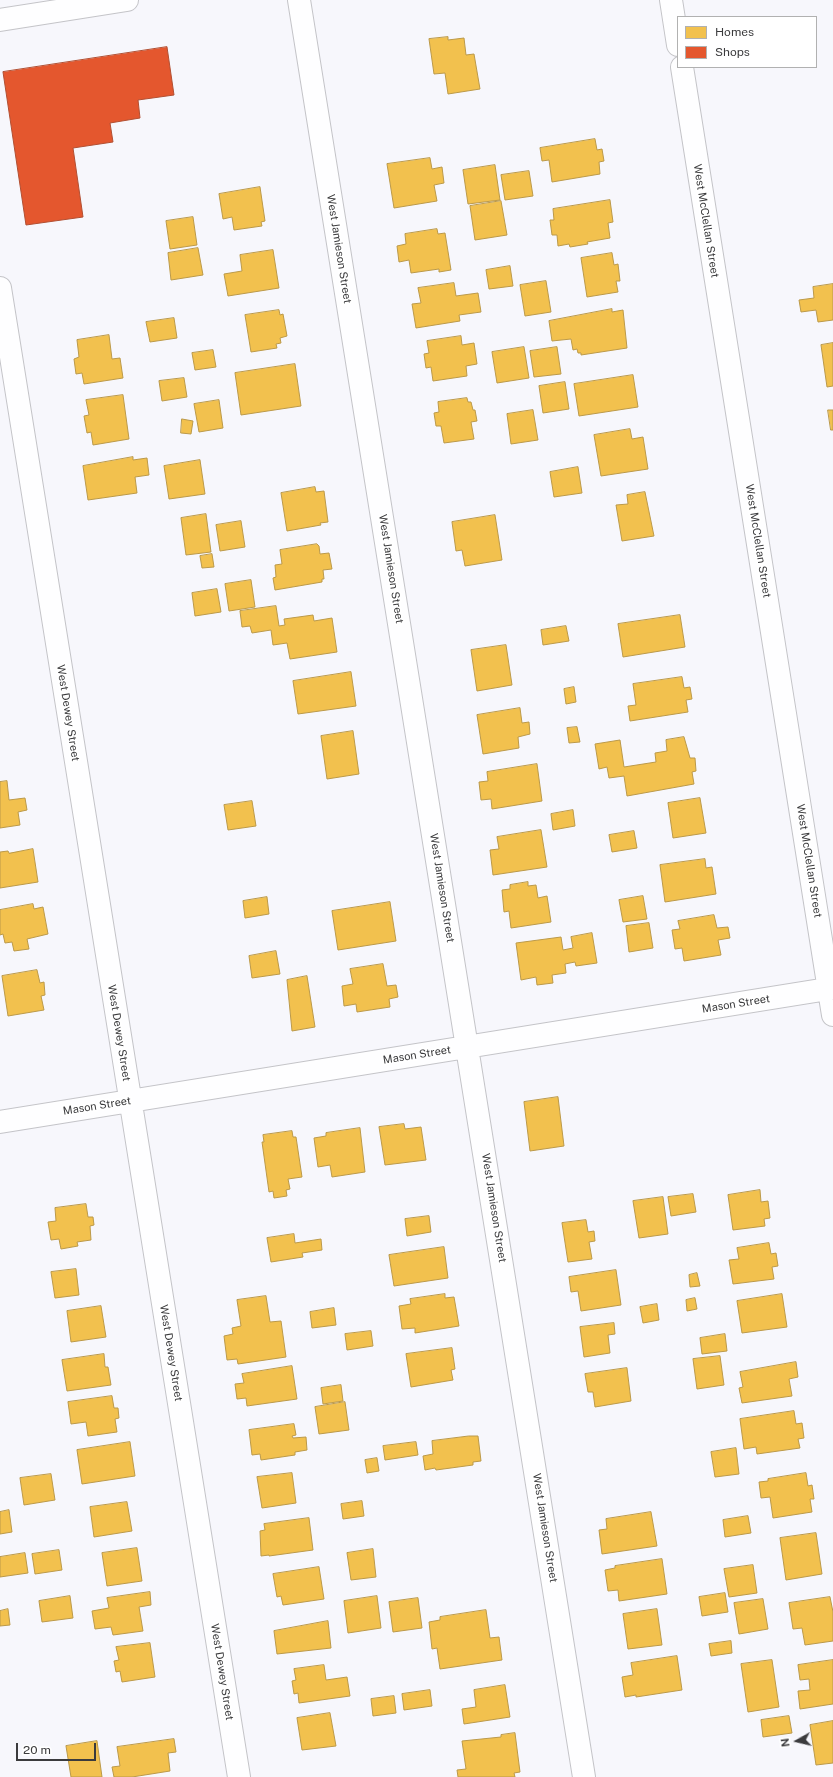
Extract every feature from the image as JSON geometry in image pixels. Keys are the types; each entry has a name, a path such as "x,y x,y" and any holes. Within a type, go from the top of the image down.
{"street":[{"path":"0,20 127,0"},
{"name":"West Jamieson Street","path":"299,0 584,1777"},
{"path":"671,0 677,39"},
{"name":"West McClellan Street","path":"682,68 831,988 833,1014"},
{"name":"West Dewey Street","path":"0,288 239,1777"},
{"name":"Mason Street","path":"0,1122 831,988"}],"building: Homes":[{"path":"448,37 448,40 464,38 466,55 474,54 480,89 448,94 445,73 434,74 429,39"},
{"path":"595,139 597,150 602,149 604,161 599,162 600,174 552,182 549,160 542,161 540,148"},
{"path":"430,158 432,169 442,167 444,183 434,185 437,201 394,208 387,164"},
{"path":"495,165 500,200 468,204 463,170"},
{"path":"529,171 533,196 505,200 501,175"},
{"path":"260,187 265,221 261,222 262,226 234,230 232,217 223,219 219,194"},
{"path":"610,200 613,222 608,223 610,238 570,247 569,244 558,246 557,235 552,235 550,220 554,220 553,209"},
{"path":"501,201 507,235 475,240 470,206"},
{"path":"193,217 197,245 170,249 166,221"},
{"path":"437,229 438,234 445,233 451,270 439,272 439,269 411,273 409,260 399,262 397,246 406,244 405,234"},
{"path":"198,248 203,275 171,280 168,253"},
{"path":"273,250 279,288 228,296 224,274 242,271 240,255"},
{"path":"612,253 614,265 618,264 620,281 616,281 618,292 587,297 581,258"},
{"path":"510,266 513,286 489,289 486,270"},
{"path":"546,281 551,312 525,316 520,285"},
{"path":"454,283 456,296 478,293 481,312 459,315 460,321 416,328 412,304 421,303 418,288"},
{"path":"833,284 833,320 818,322 816,310 801,312 799,300 814,298 813,287"},
{"path":"612,309 612,312 623,310 627,348 581,355 581,353 578,353 577,349 573,350 571,339 552,341 549,321"},
{"path":"279,310 280,315 283,314 287,336 280,338 281,343 276,344 277,348 251,352 245,315"},
{"path":"174,318 177,338 150,342 146,322"},
{"path":"109,335 112,359 120,358 123,378 84,384 82,373 76,374 74,359 79,357 77,340"},
{"path":"461,336 462,345 474,343 477,364 466,366 467,376 433,381 431,367 426,368 424,354 429,353 427,341"},
{"path":"833,343 833,386 827,387 821,345"},
{"path":"524,347 529,378 497,383 492,352"},
{"path":"557,347 561,374 534,377 530,351"},
{"path":"213,350 216,367 195,370 192,353"},
{"path":"295,364 301,406 241,415 235,373"},
{"path":"633,375 638,407 579,416 574,384"},
{"path":"184,378 187,397 162,401 159,381"},
{"path":"565,382 569,409 543,413 539,386"},
{"path":"123,395 129,439 93,445 91,432 87,433 84,416 89,415 86,400"},
{"path":"467,398 468,402 471,402 473,410 475,410 477,421 471,422 474,439 444,443 441,426 436,426 434,413 439,412 438,402"},
{"path":"219,400 223,428 199,432 194,404"},
{"path":"533,410 538,440 511,444 507,414"},
{"path":"828,410 833,410 833,430 831,430"},
{"path":"182,419 193,421 191,434 181,433"},
{"path":"630,429 632,439 643,437 648,469 601,476 594,435"},
{"path":"133,457 133,460 147,458 149,475 135,477 137,493 88,500 83,466"},
{"path":"200,460 205,494 169,499 164,466"},
{"path":"578,467 582,493 554,497 550,472"},
{"path":"315,487 316,492 324,491 328,522 320,523 321,525 287,531 281,493"},
{"path":"645,492 654,536 622,541 616,505 628,504 627,495"},
{"path":"206,514 211,552 186,555 181,518"},
{"path":"495,515 502,560 465,566 462,550 456,551 452,522"},
{"path":"241,521 245,547 220,551 216,525"},
{"path":"317,544 319,546 320,554 329,553 332,569 323,570 324,579 322,579 322,582 275,590 273,578 276,577 275,565 282,564 280,550"},
{"path":"212,554 214,567 202,568 200,556"},
{"path":"251,580 255,607 229,611 225,584"},
{"path":"217,589 221,612 195,616 192,593"},
{"path":"276,606 279,626 285,625 284,619 313,615 314,621 332,618 337,652 290,659 287,643 273,645 271,630 252,633 250,626 242,627 240,611"},
{"path":"680,615 685,647 623,657 618,624"},
{"path":"566,626 569,641 543,645 541,630"},
{"path":"506,645 512,685 477,691 471,650"},
{"path":"351,672 356,706 298,714 293,681"},
{"path":"682,677 684,688 690,687 692,699 686,700 688,712 630,721 628,706 636,705 633,684"},
{"path":"574,687 576,702 566,704 564,689"},
{"path":"520,708 522,723 529,722 530,734 518,737 519,748 483,754 477,715"},
{"path":"577,727 580,742 569,743 567,728"},
{"path":"353,731 359,774 327,779 321,736"},
{"path":"684,737 690,758 695,758 696,771 692,772 694,784 627,796 624,776 609,778 607,767 599,769 595,744 620,740 624,767 656,762 655,753 667,751 666,740"},
{"path":"537,764 542,801 492,809 491,799 481,800 479,782 488,781 487,772"},
{"path":"7,781 9,800 25,798 27,810 18,812 20,825 0,828 0,782"},
{"path":"700,798 706,833 673,838 668,803"},
{"path":"252,801 256,826 228,830 224,805"},
{"path":"573,810 575,826 553,830 551,814"},
{"path":"541,830 547,867 493,875 490,850 499,849 497,837"},
{"path":"634,831 637,848 612,852 609,835"},
{"path":"33,849 38,882 0,888 0,852 8,851 9,853"},
{"path":"705,859 706,868 712,867 716,894 665,902 660,865"},
{"path":"528,882 528,886 536,885 538,898 547,896 551,922 511,928 509,911 504,912 502,890 510,889 510,885"},
{"path":"643,896 647,919 623,922 619,900"},
{"path":"267,897 269,914 245,918 243,901"},
{"path":"390,902 396,941 338,950 332,911"},
{"path":"33,904 34,909 43,907 48,934 27,939 29,949 14,951 12,942 5,943 3,934 0,935 0,910"},
{"path":"714,915 717,928 728,927 730,938 718,940 721,955 684,961 682,948 675,949 672,930 680,929 678,921"},
{"path":"649,923 653,948 629,952 626,926"},
{"path":"592,933 597,963 576,966 575,962 565,964 566,973 552,975 553,983 537,985 536,977 521,980 516,943 561,937 563,950 573,948 571,937"},
{"path":"276,951 280,974 252,978 249,956"},
{"path":"383,964 387,986 396,985 398,997 389,999 390,1007 357,1012 356,1004 344,1006 342,986 353,984 350,969"},
{"path":"37,970 40,983 44,982 45,995 41,996 44,1010 8,1016 2,976"},
{"path":"307,976 315,1027 292,1031 287,980"},
{"path":"558,1097 564,1146 530,1151 524,1102"},
{"path":"404,1124 405,1129 421,1127 426,1160 385,1165 379,1127"},
{"path":"360,1128 365,1172 332,1177 330,1165 318,1167 314,1138 326,1136 326,1133"},
{"path":"292,1131 293,1137 296,1137 302,1177 288,1179 290,1189 286,1190 287,1196 274,1198 273,1191 269,1192 262,1142 264,1142 263,1135"},
{"path":"760,1190 761,1202 768,1201 770,1218 764,1219 765,1226 733,1230 728,1195"},
{"path":"693,1194 696,1212 671,1216 668,1197"},
{"path":"663,1197 668,1234 639,1238 633,1201"},
{"path":"86,1204 88,1217 93,1217 94,1225 90,1226 91,1240 77,1242 78,1246 61,1249 59,1239 51,1240 48,1222 56,1221 55,1208"},
{"path":"429,1216 431,1232 407,1236 405,1219"},
{"path":"586,1220 588,1232 594,1231 595,1241 589,1242 592,1259 568,1262 562,1223"},
{"path":"294,1234 295,1243 321,1239 322,1250 302,1253 303,1257 271,1262 267,1238"},
{"path":"769,1243 771,1254 776,1253 778,1266 772,1267 774,1279 733,1284 729,1260 739,1259 737,1248"},
{"path":"444,1247 448,1278 394,1286 389,1255"},
{"path":"76,1269 79,1295 55,1298 51,1272"},
{"path":"616,1270 621,1305 581,1311 578,1291 571,1292 569,1277"},
{"path":"697,1273 700,1286 690,1287 689,1275"},
{"path":"445,1294 445,1298 454,1297 459,1326 415,1333 415,1328 402,1329 399,1306 411,1304 410,1299"},
{"path":"782,1294 787,1327 742,1333 737,1301"},
{"path":"266,1296 270,1322 281,1321 286,1357 238,1364 237,1359 227,1360 224,1336 233,1334 232,1328 241,1326 237,1300"},
{"path":"695,1298 697,1309 687,1311 686,1300"},
{"path":"657,1304 659,1320 643,1323 640,1307"},
{"path":"101,1306 106,1337 71,1342 67,1311"},
{"path":"334,1308 336,1325 312,1328 310,1312"},
{"path":"614,1323 615,1334 608,1335 610,1353 584,1357 580,1327"},
{"path":"371,1331 373,1346 347,1350 345,1334"},
{"path":"725,1334 727,1351 702,1354 700,1338"},
{"path":"452,1348 455,1369 451,1370 453,1380 411,1387 406,1354"},
{"path":"104,1354 105,1367 108,1367 111,1385 67,1391 62,1360"},
{"path":"720,1356 724,1385 697,1389 693,1359"},
{"path":"796,1362 798,1377 789,1379 792,1396 742,1403 739,1388 743,1387 740,1372"},
{"path":"292,1366 297,1399 247,1406 246,1398 237,1399 235,1384 244,1383 242,1374"},
{"path":"627,1368 631,1401 595,1407 593,1392 588,1392 585,1374"},
{"path":"341,1385 343,1401 323,1404 321,1388"},
{"path":"112,1396 114,1408 118,1408 119,1418 115,1419 117,1432 88,1436 86,1422 71,1424 68,1402"},
{"path":"345,1402 349,1430 319,1434 315,1407"},
{"path":"794,1411 796,1424 802,1423 804,1438 798,1439 800,1448 757,1454 756,1447 744,1449 740,1419"},
{"path":"294,1424 296,1435 292,1436 293,1438 306,1437 307,1450 295,1452 295,1455 261,1460 260,1454 252,1455 249,1430"},
{"path":"478,1436 481,1461 473,1462 473,1465 425,1470 423,1456 433,1454 432,1441"},
{"path":"130,1442 135,1476 82,1484 77,1450"},
{"path":"416,1442 418,1455 385,1460 383,1446"},
{"path":"736,1448 739,1474 715,1477 711,1452"},
{"path":"377,1458 379,1471 367,1473 365,1460"},
{"path":"292,1473 296,1503 262,1508 257,1477"},
{"path":"806,1473 808,1486 812,1485 814,1499 810,1499 812,1512 773,1518 770,1497 761,1498 759,1482 768,1481 768,1479"},
{"path":"51,1474 55,1500 24,1505 20,1478"},
{"path":"362,1501 364,1516 343,1519 341,1504"},
{"path":"127,1502 132,1531 94,1537 90,1507"},
{"path":"9,1510 12,1532 0,1534 0,1512"},
{"path":"651,1512 657,1546 602,1554 599,1530 607,1529 606,1519"},
{"path":"748,1516 751,1533 725,1537 723,1520"},
{"path":"309,1518 313,1550 261,1556 260,1531 265,1530 264,1524"},
{"path":"816,1533 822,1574 786,1580 780,1538"},
{"path":"137,1548 142,1581 107,1586 102,1553"},
{"path":"373,1549 376,1577 351,1580 347,1553"},
{"path":"59,1550 62,1570 35,1574 32,1554"},
{"path":"25,1553 28,1573 0,1577 0,1557"},
{"path":"662,1559 667,1594 619,1601 618,1590 608,1591 605,1570 615,1568 615,1566"},
{"path":"753,1565 757,1593 729,1597 724,1569"},
{"path":"319,1567 324,1599 283,1605 281,1596 277,1597 273,1574"},
{"path":"150,1592 151,1605 139,1607 143,1631 113,1635 111,1627 95,1629 92,1611 109,1608 107,1598"},
{"path":"725,1593 728,1612 702,1616 699,1597"},
{"path":"70,1596 73,1618 42,1622 39,1601"},
{"path":"377,1596 381,1628 348,1633 344,1601"},
{"path":"830,1597 833,1612 833,1641 805,1645 802,1628 793,1629 789,1603"},
{"path":"418,1598 422,1628 393,1632 389,1602"},
{"path":"763,1599 768,1629 739,1634 734,1603"},
{"path":"8,1609 10,1625 0,1626 0,1611"},
{"path":"657,1609 662,1645 628,1649 623,1614"},
{"path":"486,1610 490,1638 499,1637 502,1660 440,1669 437,1648 432,1649 429,1622 440,1620 440,1617"},
{"path":"328,1621 331,1648 277,1654 274,1631"},
{"path":"731,1641 732,1653 711,1656 709,1644"},
{"path":"150,1643 155,1677 122,1682 120,1671 116,1672 114,1661 119,1660 116,1647"},
{"path":"677,1656 682,1690 636,1697 636,1695 625,1697 622,1677 633,1675 631,1663"},
{"path":"772,1660 779,1707 748,1712 741,1664"},
{"path":"833,1660 833,1704 800,1709 798,1691 810,1690 809,1679 800,1680 798,1665"},
{"path":"324,1665 326,1680 347,1677 350,1696 299,1703 298,1693 294,1694 292,1681 296,1680 294,1669"},
{"path":"505,1685 510,1717 464,1724 462,1709 476,1707 474,1690"},
{"path":"430,1690 432,1706 404,1710 402,1694"},
{"path":"394,1696 396,1713 373,1716 371,1699"},
{"path":"330,1713 336,1746 302,1750 297,1718"},
{"path":"789,1716 792,1733 763,1737 761,1720"},
{"path":"833,1721 833,1763 816,1765 810,1725"},
{"path":"515,1733 520,1772 514,1773 515,1777 458,1777 457,1770 466,1769 462,1741 501,1737 501,1735"},
{"path":"174,1739 176,1752 168,1753 170,1771 132,1777 114,1777 112,1767 120,1766 117,1747"},
{"path":"97,1741 102,1777 71,1777 66,1746"}],"building: Shops":[{"path":"167,47 174,95 138,100 140,118 110,123 113,142 73,148 83,217 26,225 3,72"}]}
